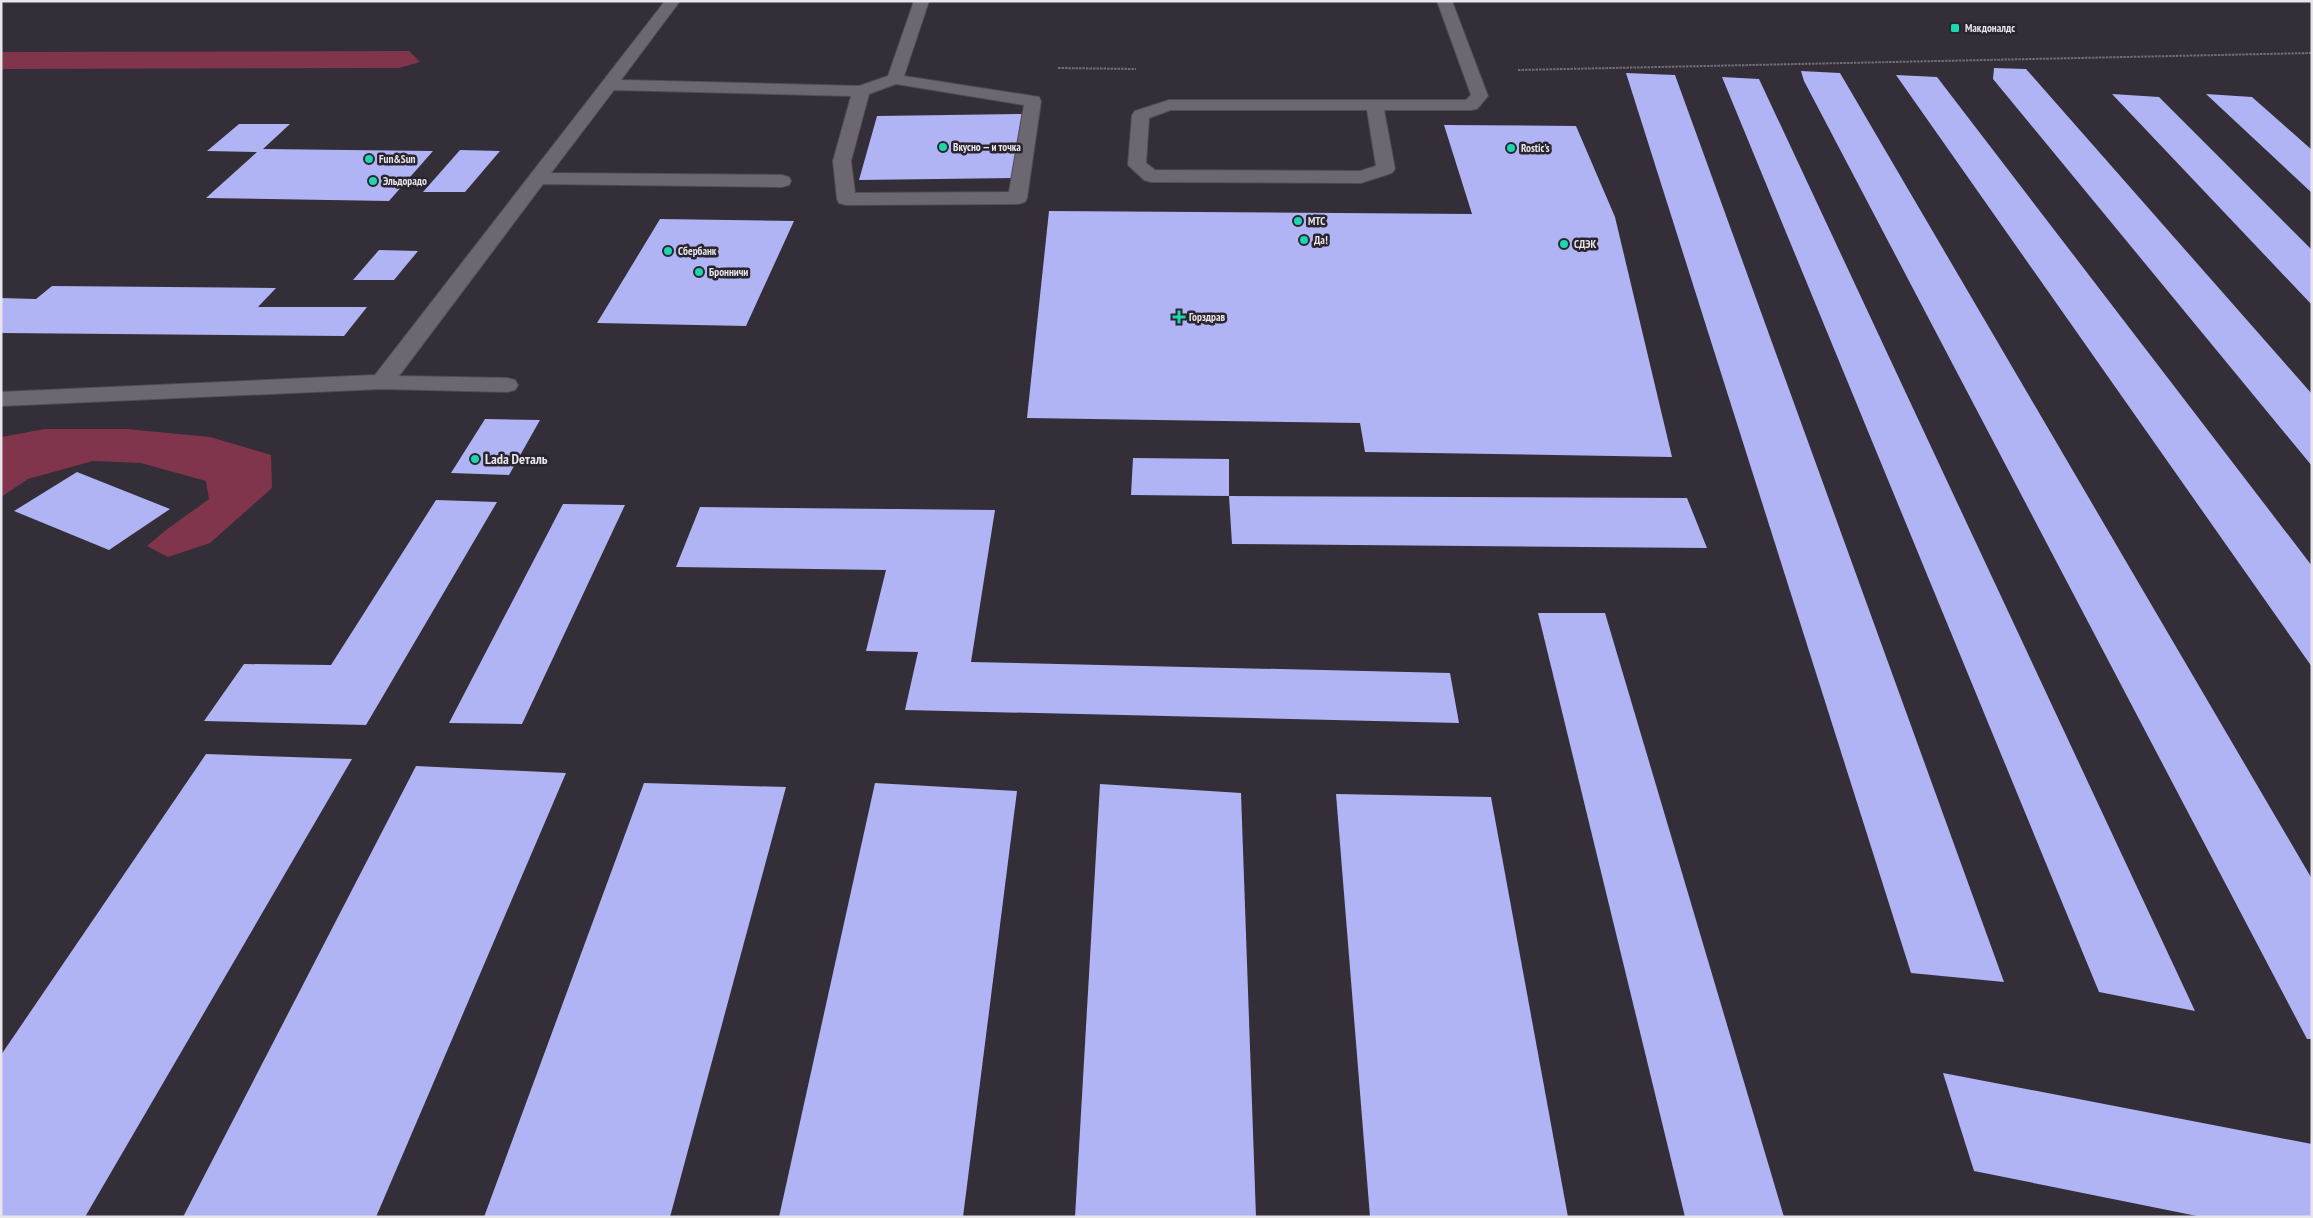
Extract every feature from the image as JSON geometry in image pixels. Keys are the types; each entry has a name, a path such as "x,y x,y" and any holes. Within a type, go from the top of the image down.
{"lane":[{"path":"382,382 673,1"},
{"path":"895,79 922,1"},
{"path":"1375,106 1386,169 1361,177 1151,176 1137,165 1140,115 1169,105 1471,105 1480,96 1444,1"},
{"path":"610,85 861,92 895,79 1032,101 1018,198 846,199 842,161 861,92"},
{"path":"539,178 782,181"},
{"path":"1,399 382,382 507,385"}],"path":[{"path":"1471,71 2312,53"},
{"path":"1056,68 1145,69"}],"shaded area":[{"path":"409,51 420,62 399,68 1,69 1,52"},
{"path":"45,429 126,429 210,437 271,455 272,488 210,543 168,557 147,546 209,499 206,481 141,463 93,461 28,479 1,497 1,437"}],"building":[{"path":"1994,68 2026,69 2312,394 2312,466 1993,79"},
{"path":"1801,71 1840,73 2312,879 2312,1039 2307,1039 1804,81"},
{"path":"1626,73 1675,75 2004,982 1911,973"},
{"path":"1896,75 1937,77 2312,566 2312,667"},
{"path":"1722,77 1759,79 2195,1011 2099,992"},
{"path":"2112,94 2159,97 2312,250 2312,305"},
{"path":"2206,94 2252,97 2312,150 2312,193"},
{"name":"Вкусно — и точка","path":"1022,114 1015,178 859,180 877,116"},
{"path":"239,124 290,124 263,149 433,151 389,201 206,198 257,152 207,151"},
{"path":"1444,125 1576,126 1615,217 1672,457 1365,452 1360,423 1027,418 1049,211 1472,214"},
{"path":"460,150 500,151 465,192 423,192"},
{"name":"Бронничи","path":"660,219 794,221 746,326 597,323"},
{"path":"379,250 418,251 394,280 353,280"},
{"path":"52,286 276,288 258,307 367,307 344,336 1,333 1,298 36,299"},
{"path":"485,419 540,420 509,475 451,473"},
{"path":"1133,458 1229,459 1229,496 1131,495"},
{"path":"77,472 170,509 109,550 14,511"},
{"path":"1229,496 1687,498 1707,548 1232,544"},
{"path":"436,500 497,502 366,725 204,721 244,664 331,665"},
{"path":"563,504 625,505 522,724 449,723"},
{"path":"700,507 995,510 971,662 1450,673 1459,723 905,710 918,652 866,651 886,570 676,567"},
{"path":"1538,613 1605,613 1784,1217 1685,1217"},
{"path":"206,754 352,759 85,1217 1,1217 1,1055"},
{"path":"416,766 566,773 376,1217 183,1217"},
{"path":"644,783 786,787 670,1217 484,1217"},
{"path":"875,783 1017,791 963,1217 779,1217"},
{"path":"1100,784 1241,793 1256,1217 1075,1217"},
{"path":"1336,794 1491,797 1568,1217 1370,1217"},
{"path":"1943,1073 2312,1144 2312,1217 2202,1217 1974,1171"}],"place":[{"name":"Макдоналдс","path":"1955,28"},
{"name":"Вкусно — и точка","path":"943,147"},
{"name":"Rostic's","path":"1511,148"},
{"name":"Fun&Sun","path":"369,159"},
{"name":"Эльдорадо","path":"373,181"},
{"name":"МТС","path":"1298,221"},
{"name":"Да!","path":"1304,240"},
{"name":"СДЭК","path":"1564,244"},
{"name":"Сбербанк","path":"668,251"},
{"name":"Бронничи","path":"699,272"},
{"name":"Горздрав","path":"1179,317"},
{"name":"Lada Dеталь","path":"475,459"}]}
